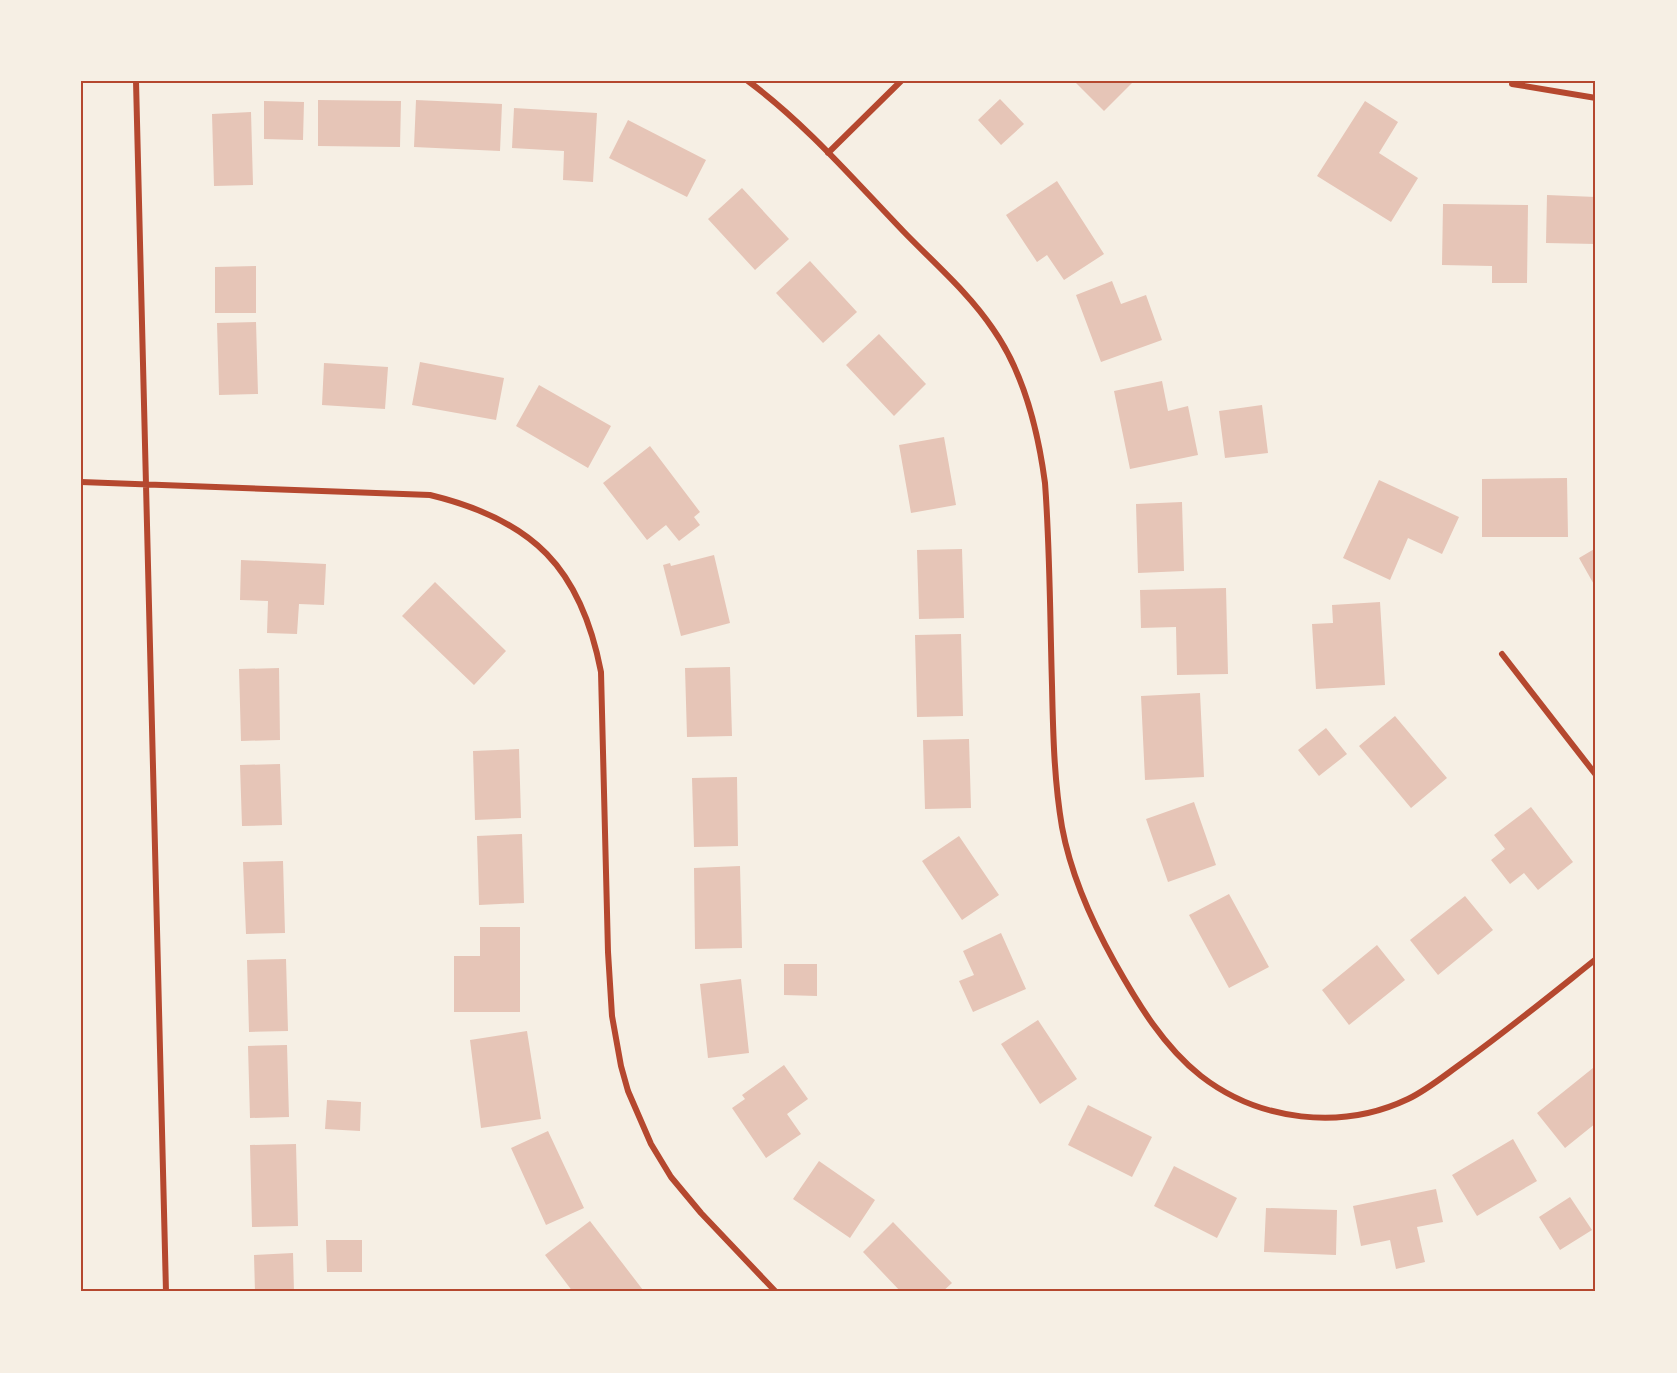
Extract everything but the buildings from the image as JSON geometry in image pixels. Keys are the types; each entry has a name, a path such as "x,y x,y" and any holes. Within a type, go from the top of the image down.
{"street":[{"path":"136,81 166,1292"},
{"path":"748,81 775,101 828,153 966,296 993,329 1019,376 1042,454 1046,483 1054,737 1062,826 1071,867 1094,925 1134,996 1163,1038 1200,1076 1233,1097 1268,1110 1300,1117 1340,1117 1370,1112 1409,1099 1441,1078 1488,1045 1596,959"},
{"path":"828,153 901,81"},
{"path":"1512,84 1596,98"},
{"path":"81,483 430,495 473,507 504,520 549,556 562,572 576,596 591,629 601,672 608,952 612,1016 628,1090 651,1144 670,1176 701,1214 776,1292"},
{"path":"1502,654 1596,775"}]}
